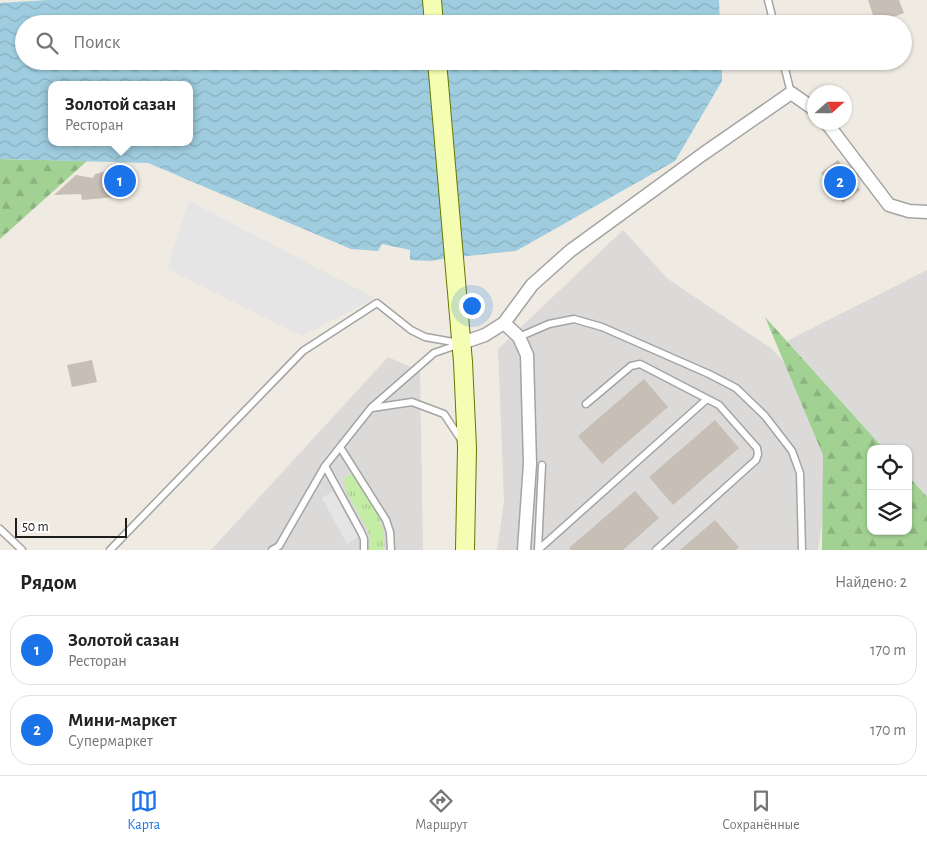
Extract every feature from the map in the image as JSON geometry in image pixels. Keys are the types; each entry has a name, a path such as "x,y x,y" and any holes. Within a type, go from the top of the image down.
{"main road":[{"path":"432,0 433,15"},
{"path":"438,70 462,344 467,448 465,550"}],"street":[{"path":"462,344 485,335 504,323 532,285 570,251 703,154 792,93 807,104"},
{"path":"832,130 889,205 909,211 927,212"},
{"path":"504,323 519,337 527,355 530,464 524,550"}],"lane":[{"path":"768,0 772,15"},
{"path":"786,70 792,93"},
{"path":"110,550 303,351 377,303 411,330 426,337 462,344"},
{"path":"519,337 549,324 574,319 602,327 709,374 736,388 765,416 792,451 800,473 802,550"},
{"path":"272,550 283,539 325,466 371,408 434,353 462,344"},
{"path":"586,404 631,366 640,364 719,405 757,448 756,460 656,550"},
{"path":"538,550 707,399"},
{"path":"371,408 412,402 444,414 467,448"},
{"path":"340,447 386,520 390,532 391,550"},
{"path":"538,550 542,465"},
{"path":"325,466 361,532 364,539 364,550"},
{"path":"0,529 22,550"}],"shaded area":[{"path":"189,201 375,298 302,336 167,269"},
{"path":"623,230 668,279 772,349 837,421 818,550 497,550 504,501 498,349"},
{"path":"927,270 927,497 912,480 912,445 880,445 787,341"},
{"path":"388,357 420,371 423,550 211,550"},
{"path":"333,491 358,537 347,544 322,498"}],"green space":[{"path":"0,159 87,161 0,239"},
{"path":"765,317 880,445 867,445 867,535 912,535 912,480 927,497 927,550 822,550 823,455"},
{"path":"351,474 356,476 372,502 380,520 383,529 384,550 368,550 369,534 367,528 349,497 344,483 345,477"}],"water":[{"path":"47,0 719,0 720,15 15,15 15,70 722,70 722,81 675,161 516,251 431,261 410,260 410,250 382,244 378,251 351,249 148,163 0,159 0,3"}],"building":[{"path":"868,0 899,0 904,13 898,15 873,15"},
{"path":"838,160 860,190 843,203 821,173"},
{"path":"112,172 118,181 119,190 116,197 82,200 81,194 54,195 76,175 93,178 95,174"},
{"path":"92,360 97,382 72,387 67,365"},
{"path":"644,379 668,407 602,464 578,436"},
{"path":"715,420 739,448 673,505 649,477"},
{"path":"635,491 659,518 623,550 571,550 569,548"},
{"path":"715,520 739,547 736,550 680,550"}],"place":[{"name":"Золотой сазан","path":"120,181"},
{"name":"Мини-маркет","path":"840,182"}]}
